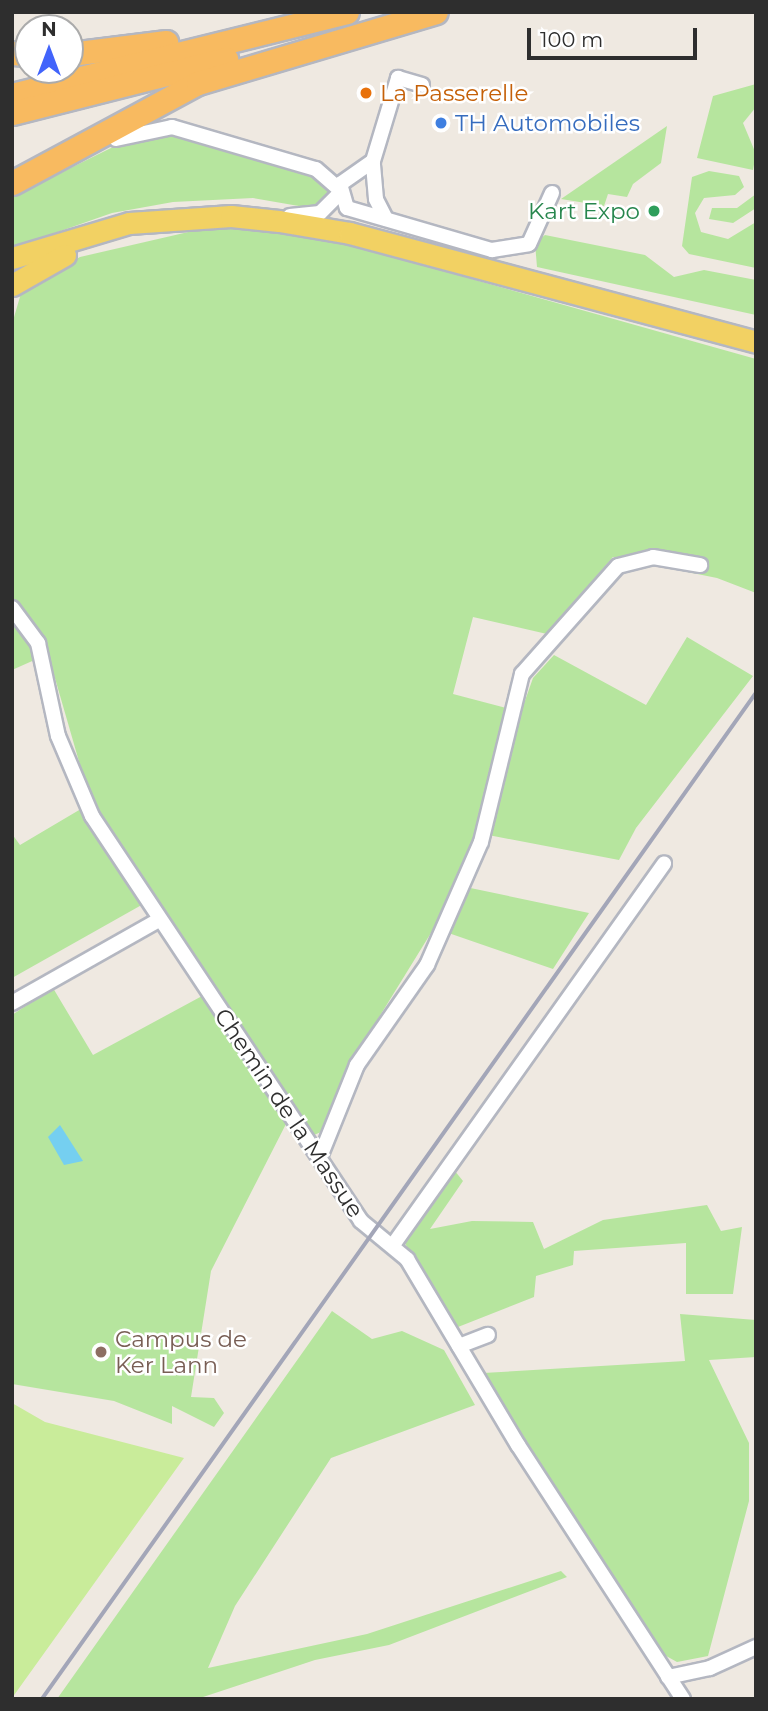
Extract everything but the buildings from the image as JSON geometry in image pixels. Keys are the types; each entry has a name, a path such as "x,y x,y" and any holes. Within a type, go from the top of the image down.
{"highway":[{"path":"84,52 151,45 313,12"},
{"path":"12,95 347,12"},
{"path":"12,113 418,12"},
{"path":"12,184 207,80 436,12"}],"main road":[{"path":"12,258 107,227 231,216 279,221 349,233 756,342"},
{"path":"12,285 70,252 152,223"}],"street":[{"path":"386,219 367,176 398,78 422,85"},
{"path":"12,184 132,131 163,126 316,169 332,176 347,208 364,210 386,219 513,250 534,237 552,192"},
{"path":"279,221 320,213 339,192 346,176 367,176"},
{"path":"364,210 376,199"},
{"path":"320,1157 357,1065 427,965 481,842 522,674 618,566 653,557 700,565"},
{"name":"Chemin de la Massue","path":"12,608 38,643 51,713 76,781 159,920 361,1222 393,1245 683,1699"},
{"path":"393,1245 664,864"},
{"path":"12,1003 159,920"},
{"path":"459,1346 488,1335"},
{"path":"668,1677 710,1668 756,1647"}],"green space":[{"path":"756,84 756,107 743,123 756,154 753,170 697,158 713,96"},
{"path":"667,126 661,163 633,184 627,197 608,194 604,206 561,199"},
{"path":"165,134 320,176 334,192 316,209 253,198 173,202 112,213 12,248 12,197 117,145"},
{"path":"709,171 739,176 744,187 735,195 704,198 695,213 701,232 728,239 756,222 756,268 689,254 682,246 692,177"},
{"path":"756,194 756,208 733,223 709,219 712,208 737,208"},
{"path":"210,227 281,229 351,245 756,359 756,593 717,578 613,557 547,634 473,617 453,694 521,712 533,678 554,655 646,705 687,637 753,676 636,828 619,860 478,833 456,885 589,913 553,969 434,928 344,1074 321,1132 314,1135 300,1116 287,1122 211,1271 191,1397 214,1398 224,1413 214,1427 172,1406 172,1424 114,1401 12,1384 12,1015 53,988 93,1055 215,989 154,898 12,978 12,834 20,845 91,803 48,654 12,670 12,324 22,290 80,257"},
{"path":"545,235 645,255 674,277 704,270 756,280 756,315 537,267 535,243"},
{"path":"450,1165 463,1181 430,1229 472,1221 533,1222 544,1249 603,1220 707,1205 721,1231 742,1227 733,1294 686,1294 686,1243 574,1251 573,1265 536,1276 534,1297 458,1327 404,1242"},
{"path":"332,1311 372,1339 402,1331 444,1350 475,1405 331,1458 235,1606 208,1668 367,1634 561,1571 567,1577 389,1645 315,1660 197,1699 57,1699"},
{"path":"680,1314 756,1320 756,1357 709,1360 749,1443 749,1501 708,1656 677,1662 659,1652 483,1373 685,1361"},
{"path":"12,1403 45,1422 184,1458 12,1698"}],"water":[{"path":"60,1125 83,1161 64,1165 48,1137"}],"railway":[{"path":"42,1699 756,693"}],"place":[{"name":"La Passerelle","path":"366,93"},
{"name":"TH Automobiles","path":"441,123"},
{"name":"Kart Expo","path":"654,211"},
{"name":"Campus de Ker Lann","path":"101,1352"}]}
